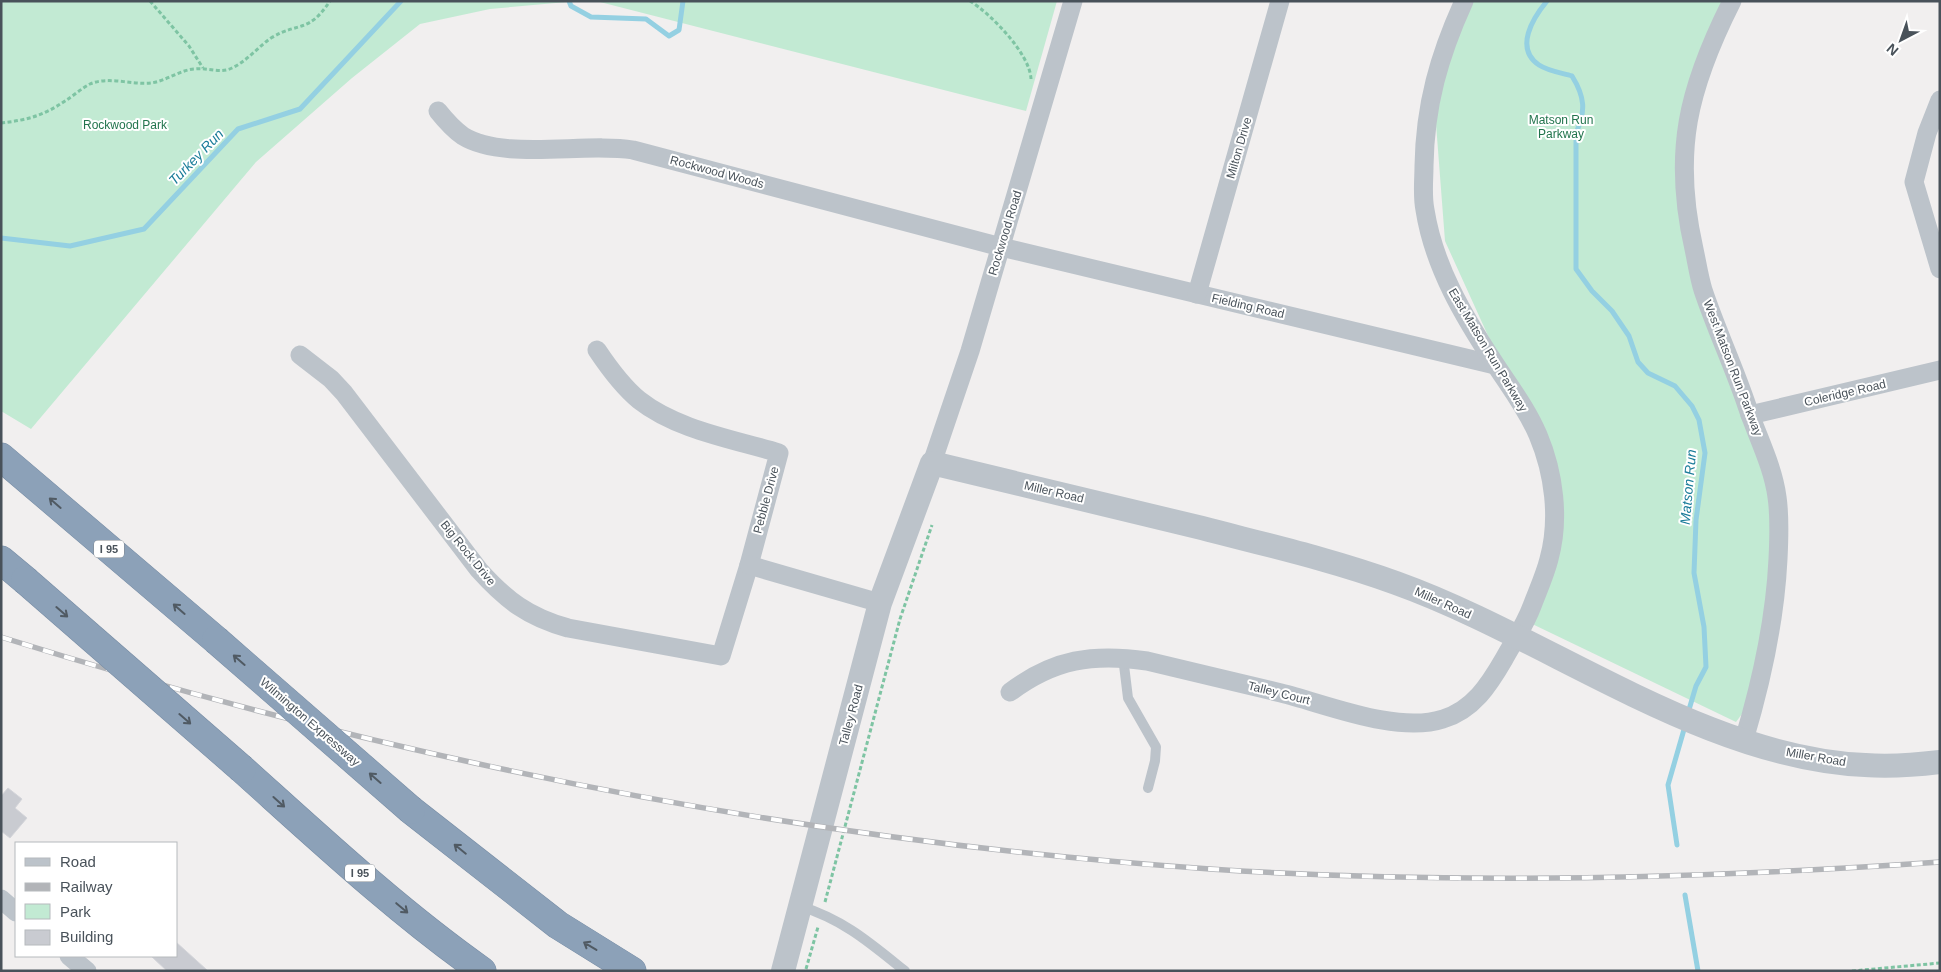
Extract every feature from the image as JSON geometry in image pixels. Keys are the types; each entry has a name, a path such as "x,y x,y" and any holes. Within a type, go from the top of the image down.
{"highway":[{"name":"Wilmington Expressway","path":"1,457 412,810 558,925 632,971"},
{"name":"I 95","path":"1,560 336,853 417,921 482,971"}],"street":[{"name":"Rockwood Road","path":"932,463 970,351 1073,1"},
{"name":"Milton Drive","path":"1197,294 1280,1"},
{"name":"East Matson Run Parkway","path":"1464,1 1444,51 1428,102 1424,153 1425,209 1442,272 1456,301 1514,391 1538,434 1550,472 1553,493 1554,539 1549,561 1526,621 1517,638"},
{"name":"West Matson Run Parkway","path":"1732,1 1708,50 1698,79 1688,119 1683,185 1685,212 1703,290 1765,452 1777,497 1779,539 1772,627 1759,691 1744,740"},
{"path":"1940,100 1933,132 1914,182 1940,269"},
{"name":"Rockwood Woods","path":"438,111 449,125 463,136 490,146 561,150 596,146 633,150 1001,247"},
{"name":"Fielding Road","path":"1001,247 1496,365"},
{"name":"Pebble Drive","path":"597,350 624,385 658,413 682,424 778,453 749,565"},
{"name":"Big Rock Drive","path":"300,355 344,393 495,587 525,612 546,622 720,656 749,565"},
{"name":"Coleridge Road","path":"1750,415 1940,370"},
{"name":"Talley Road","path":"783,971 880,603 932,463"},
{"name":"Miller Road","path":"932,463 1252,541 1369,573 1428,596 1688,718 1774,750 1820,760 1864,766 1940,762"},
{"path":"749,565 880,603"},
{"name":"Talley Court","path":"1010,692 1037,675 1068,662 1086,658 1123,657 1147,661 1396,722 1430,722 1458,712 1482,693 1493,680 1517,638"},
{"path":"1,899 15,911"},
{"path":"70,957 87,971"}],"lane":[{"path":"1123,657 1128,698 1156,747 1155,761 1148,788"},
{"path":"800,906 829,916 905,971"}],"path":[{"path":"150,1 189,46 204,68"},
{"path":"1,122 27,120 52,110 90,84 105,82 151,83 192,69 204,68 218,71 231,68 271,38 289,29 305,27 320,17 330,1"},
{"path":"970,1 1019,49 1030,67"},
{"path":"1852,971 1940,963"}],"green space":[{"name":"Rockwood Park","path":"1,1 578,1 490,9 420,24 352,78 256,162 31,429 1,411"},
{"path":"596,1 1057,1 1026,111"},
{"name":"Matson Run Parkway","path":"1465,1 1734,1 1698,79 1685,212 1777,497 1759,691 1736,722 1526,621 1549,561 1550,472 1445,241 1433,85"}],"building":[{"path":"8,788 22,799 15,808 27,818 10,838 1,831 1,796"},
{"path":"178,944 207,970 206,971 167,971 152,957 178,957"}],"waterway":[{"name":"Turkey Run","path":"1,238 70,246 144,229 238,129 300,109 401,1"},
{"name":"Turkey Run","path":"569,1 571,6 591,17 646,19 669,36 679,30 683,1"},
{"name":"Matson Run","path":"1547,1 1536,16 1528,33 1528,50 1532,58 1539,65 1572,76 1580,91 1583,104 1583,111 1576,133 1576,269 1592,291 1612,311 1629,336 1638,362 1648,373 1675,386 1692,406 1699,420 1705,453 1696,520 1694,573 1704,627 1706,667 1696,686 1688,713"},
{"name":"Matson Run","path":"1677,845 1668,785 1685,726"},
{"name":"Matson Run","path":"1685,895 1698,971"}],"railway":[{"path":"1,637 149,681 298,721 448,757 599,789 751,816 903,838 1056,856 1210,869 1301,874 1484,878 1575,878 1758,873 1940,862"}]}
